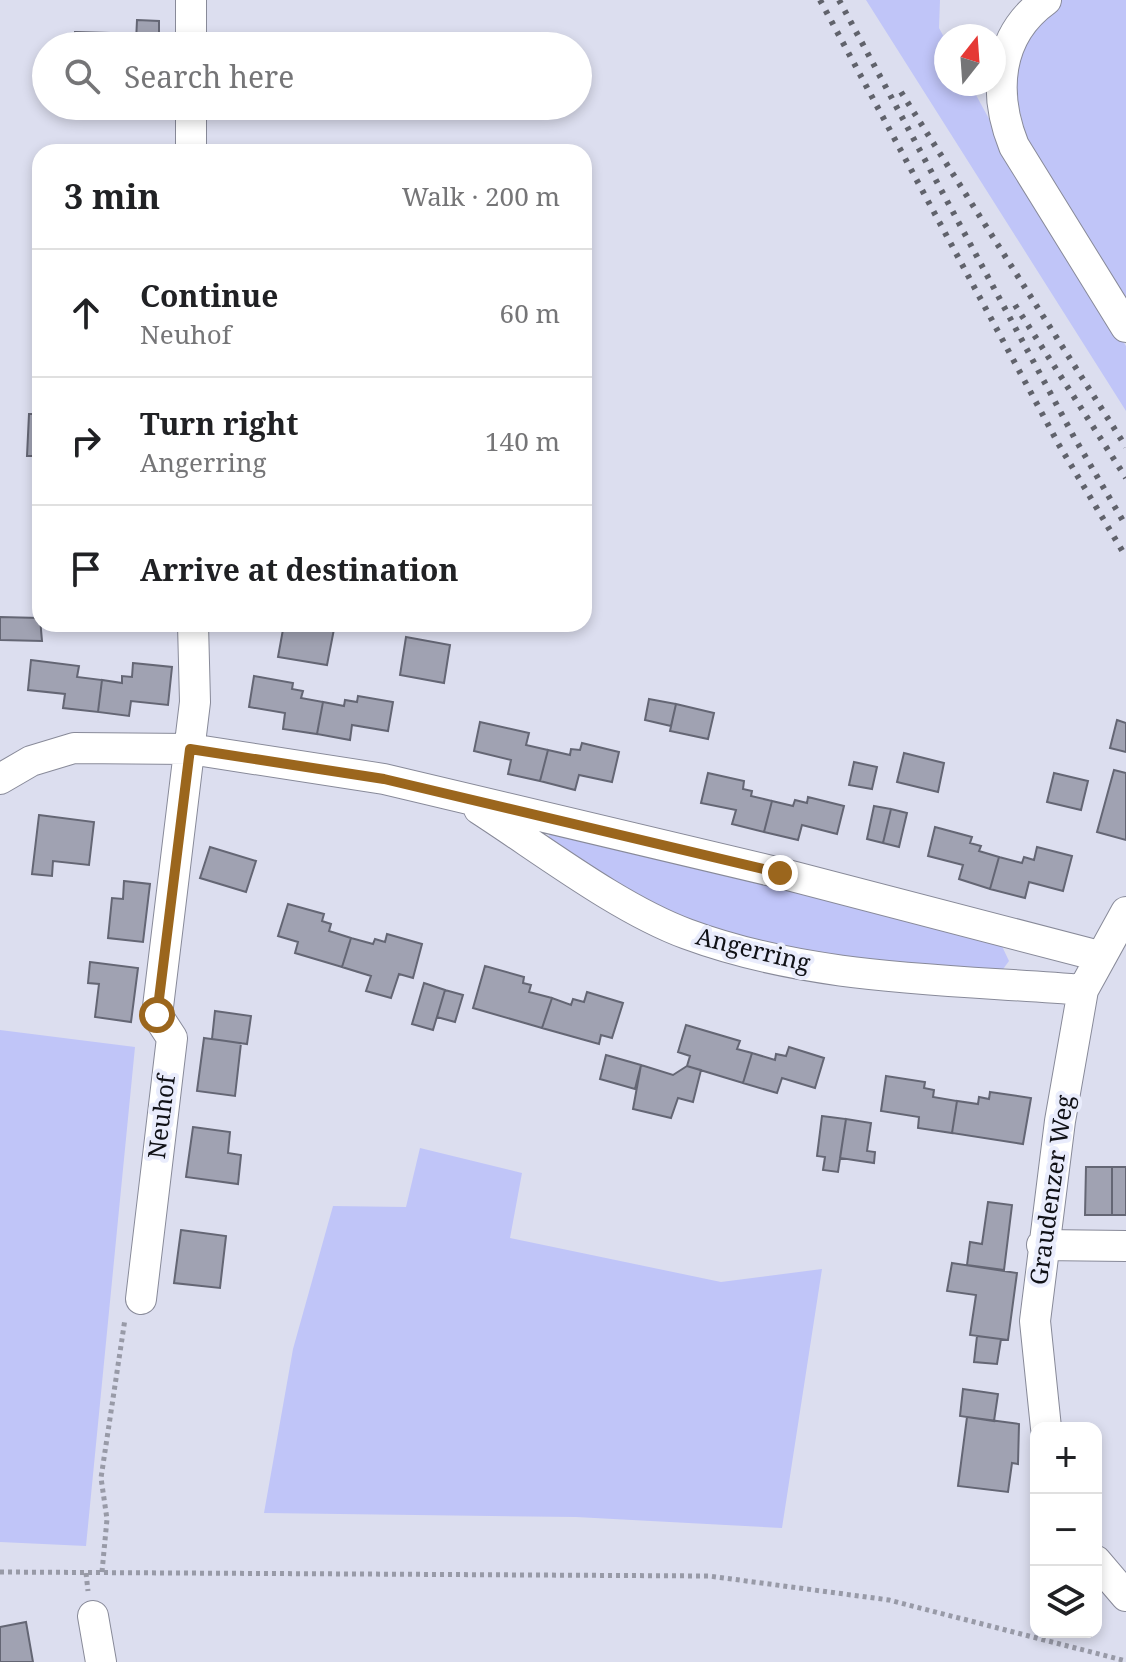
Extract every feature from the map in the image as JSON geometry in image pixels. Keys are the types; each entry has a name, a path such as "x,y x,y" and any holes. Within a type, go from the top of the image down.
{"street":[{"path":"191,0 191,32"},
{"path":"1046,0 1013,35 1003,63 999,92 1003,119 1014,146 1126,327"},
{"path":"191,120 191,144"},
{"name":"Neuhof","path":"141,1299 172,1038 157,1015 195,702 193,632"},
{"name":"Angerring","path":"0,779 31,761 74,748 190,749 384,779 780,873 1099,956"},
{"name":"Angerring","path":"460,797 600,888 686,934 775,960 877,976 1083,990"},
{"name":"Graudenzer Weg","path":"1045,1422 1035,1321 1042,1245 1083,990 1099,956 1126,912"},
{"path":"1042,1245 1126,1246"},
{"path":"1100,1566 1126,1596"},
{"path":"93,1616 101,1662"}],"path":[{"path":"102,1572 107,1519 101,1478 125,1319 141,1299"},
{"path":"0,1572 709,1576 889,1600 1126,1661"}],"shaded area":[{"path":"866,0 940,0 939,24 934,24 934,96 977,96 1024,183 1126,346 1126,411"},
{"path":"1062,0 1126,0 1126,306 1028,145 1016,95 1015,65 1024,41"},
{"path":"554,830 1000,942 1009,961 998,976 776,949 653,906 547,838"},
{"path":"0,1030 135,1047 86,1546 0,1542"},
{"path":"420,1148 522,1173 510,1238 721,1282 822,1269 782,1528 576,1517 264,1513 293,1349 333,1206 406,1207"}],"building":[{"path":"137,20 159,21 159,32 136,32"},
{"path":"29,414 32,414 32,456 27,456"},
{"path":"0,617 32,618 32,632 41,632 42,641 0,640"},
{"path":"283,632 333,632 327,665 278,657"},
{"path":"406,637 450,645 444,683 400,675"},
{"path":"31,660 79,666 77,677 102,680 98,712 63,708 65,694 28,690"},
{"path":"133,663 172,667 168,705 131,701 129,716 98,712 102,680 122,683 122,676 132,677"},
{"path":"254,676 293,683 292,689 303,691 301,698 323,702 317,734 283,729 285,713 249,707"},
{"path":"358,696 393,702 388,731 352,725 350,740 317,734 323,702 344,706 345,700 357,702"},
{"path":"649,699 676,704 671,726 645,720"},
{"path":"676,704 714,713 708,739 670,731"},
{"path":"1117,720 1126,723 1126,752 1110,748"},
{"path":"480,722 529,733 526,745 548,750 540,781 508,774 511,760 474,751"},
{"path":"582,743 619,752 612,782 579,775 575,790 540,781 548,750 570,755 571,749 580,750"},
{"path":"904,753 944,763 938,792 897,782"},
{"path":"854,762 877,767 872,789 849,785"},
{"path":"1114,770 1126,773 1126,840 1097,832"},
{"path":"708,773 744,781 743,789 752,791 751,796 772,801 764,832 732,824 736,810 701,803"},
{"path":"1054,773 1088,781 1081,810 1047,802"},
{"path":"808,797 844,806 837,834 802,825 798,840 764,832 772,801 793,806 795,800 807,803"},
{"path":"874,806 891,809 883,843 867,839"},
{"path":"891,809 907,813 899,847 883,843"},
{"path":"39,815 94,822 89,865 53,861 52,876 32,874"},
{"path":"935,827 972,837 970,843 981,846 979,851 999,857 990,889 959,879 963,865 928,856"},
{"path":"210,847 256,861 246,892 200,878"},
{"path":"1037,847 1072,856 1063,891 1029,882 1025,898 990,889 999,857 1022,863 1024,857 1034,860"},
{"path":"124,881 150,884 143,942 108,938 112,898 123,899"},
{"path":"288,904 324,914 322,921 331,924 329,931 351,938 342,967 295,953 298,942 278,936"},
{"path":"387,934 422,944 413,978 399,974 391,998 366,991 371,976 342,967 351,938 373,944 375,939 385,942"},
{"path":"90,962 138,968 131,1022 95,1017 99,984 88,983"},
{"path":"485,966 524,977 523,983 531,985 529,992 552,998 542,1028 473,1008"},
{"path":"424,983 445,990 433,1030 412,1024"},
{"path":"445,990 463,995 455,1022 437,1017"},
{"path":"587,992 623,1003 612,1038 601,1035 599,1044 542,1028 552,998 571,1005 573,999 584,1002"},
{"path":"215,1011 251,1016 247,1044 212,1039"},
{"path":"686,1025 740,1041 737,1049 752,1053 743,1083 687,1066 690,1056 678,1052"},
{"path":"204,1038 241,1043 235,1096 197,1091"},
{"path":"789,1047 824,1058 815,1088 782,1078 777,1093 743,1083 752,1053 775,1060 776,1054 786,1056"},
{"path":"606,1055 641,1065 635,1089 600,1079"},
{"path":"641,1065 673,1075 687,1066 701,1070 693,1102 678,1098 671,1118 633,1109"},
{"path":"886,1076 925,1082 924,1088 934,1090 933,1097 957,1101 952,1133 918,1128 919,1117 881,1111"},
{"path":"990,1092 1031,1098 1023,1144 952,1133 957,1101 978,1104 979,1097 989,1099"},
{"path":"822,1116 846,1119 838,1172 823,1170 825,1157 817,1156"},
{"path":"846,1119 871,1123 867,1151 875,1152 874,1163 840,1158"},
{"path":"193,1127 230,1132 228,1153 241,1155 238,1184 186,1177"},
{"path":"1086,1167 1112,1167 1112,1215 1085,1215"},
{"path":"1112,1167 1126,1167 1126,1215 1112,1215"},
{"path":"988,1202 1012,1205 1004,1270 967,1265 970,1242 982,1244"},
{"path":"181,1230 226,1236 220,1288 174,1283"},
{"path":"952,1263 1017,1273 1008,1340 970,1335 976,1295 947,1291"},
{"path":"977,1336 1001,1339 997,1364 974,1362"},
{"path":"963,1389 998,1394 994,1421 960,1416"},
{"path":"967,1417 1019,1424 1018,1464 1012,1463 1008,1492 958,1486"},
{"path":"26,1622 33,1662 0,1662 0,1627"}],"railway":[{"path":"820,0 1059,445 1126,557"},
{"path":"839,0 1074,437 1126,526"},
{"path":"901,92 1126,447"},
{"path":"1015,305 1126,478"}],"route":[{"path":"157,1015 190,749 384,779 780,873"}]}
